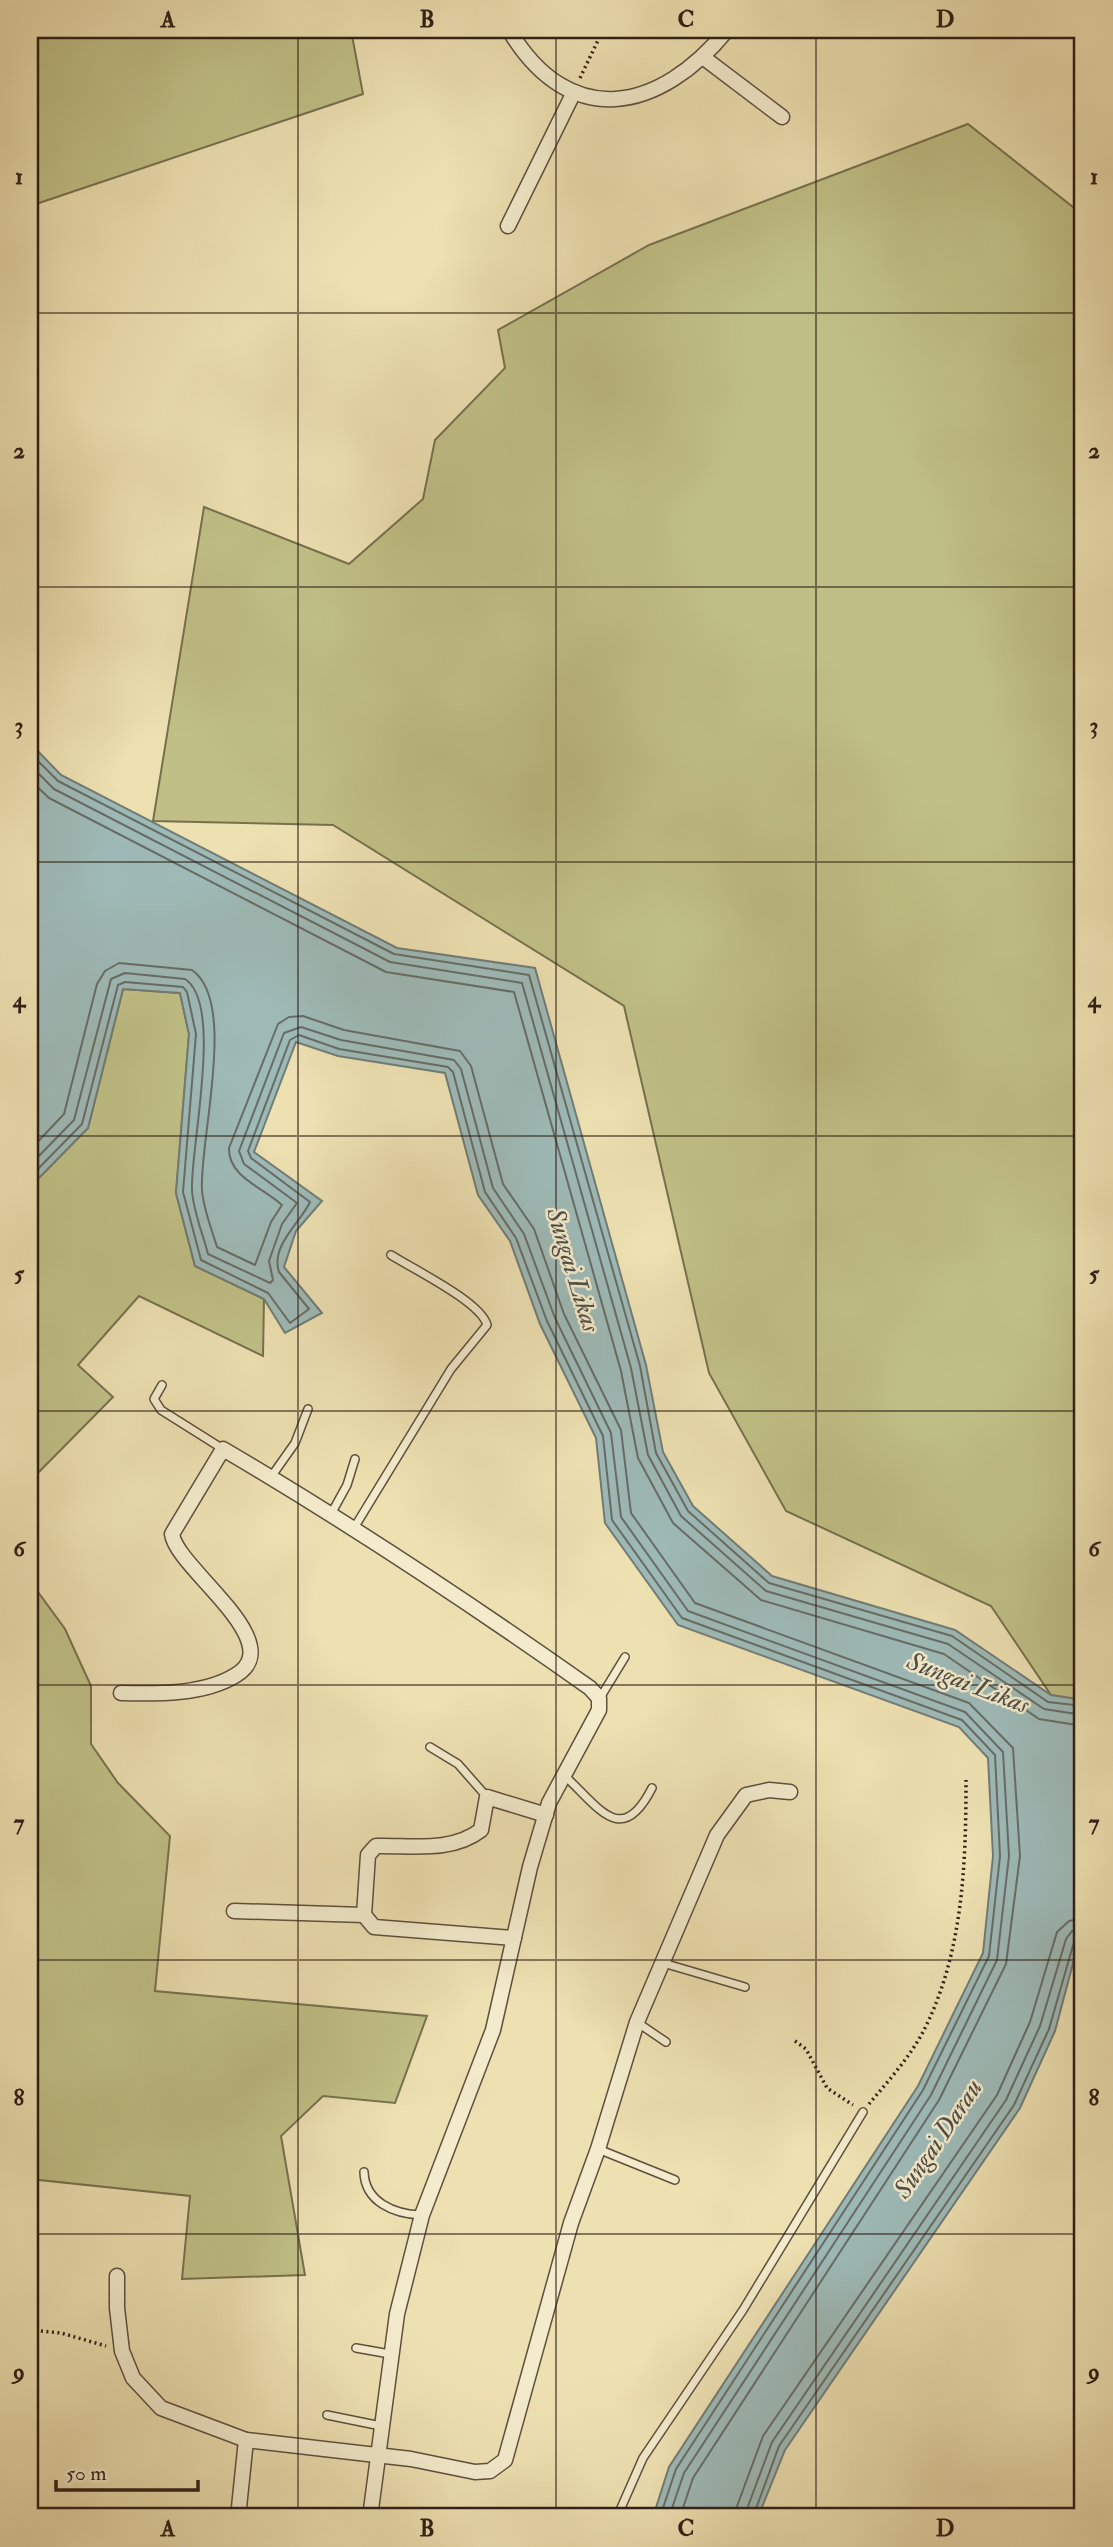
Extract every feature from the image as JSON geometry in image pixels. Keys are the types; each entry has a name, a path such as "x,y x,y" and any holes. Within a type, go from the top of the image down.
{"street":[{"path":"509,30 548,78 574,92 623,101 667,85 704,58 727,30"},
{"path":"1075,30 1083,33"},
{"path":"704,58 782,117"},
{"path":"508,226 574,92"},
{"path":"121,1693 152,1694 199,1689 226,1681 244,1668 250,1655 245,1629 180,1555 172,1534 223,1449 354,1528 534,1648 590,1688 599,1698 599,1710 546,1815 493,2030 422,2215 403,2283 390,2354 370,2517"},
{"path":"117,2276 118,2332 122,2351 133,2378 161,2407 246,2440 378,2458 411,2459 475,2472 490,2471 505,2460 554,2280 637,2022 718,1835 741,1802 753,1791 790,1791"},
{"path":"514,1938 384,1930 368,1923 364,1915 368,1855 376,1846 450,1844 469,1838 481,1830 487,1797 546,1815"},
{"path":"234,1910 364,1915"},
{"path":"238,2517 246,2440"}],"lane":[{"path":"354,1528 451,1369 487,1325 485,1317 471,1305 391,1255"},
{"path":"162,1385 154,1399 161,1410 223,1449"},
{"path":"271,1477 295,1443 308,1409"},
{"path":"331,1514 347,1485 355,1459"},
{"path":"599,1698 625,1657"},
{"path":"430,1747 458,1764 487,1797"},
{"path":"566,1777 615,1818 628,1819 640,1810 652,1788"},
{"path":"662,1963 745,1987"},
{"path":"637,2022 666,2042"},
{"path":"617,2517 643,2458 743,2310 863,2112"},
{"path":"598,2149 675,2180"},
{"path":"364,2172 364,2185 380,2204 422,2215"},
{"path":"356,2348 390,2354"},
{"path":"327,2415 382,2426"}],"path":[{"path":"574,92 603,30"},
{"path":"795,2041 806,2049 827,2088 863,2112 899,2067 925,2028 953,1957 966,1835 966,1780"},
{"path":"30,2330 61,2333 122,2351"}],"green space":[{"path":"30,30 351,30 363,94 30,206"},
{"path":"968,124 1083,215 1083,1700 1051,1695 991,1606 786,1511 709,1373 624,1006 333,825 153,821 204,507 349,564 423,499 435,440 505,368 498,330 649,245"},
{"path":"123,989 180,993 189,1034 176,1193 195,1266 264,1299 263,1356 139,1296 78,1365 113,1397 30,1481 30,1187 88,1128"},
{"path":"30,1581 65,1629 91,1686 91,1744 118,1783 170,1836 155,1991 427,2016 395,2103 323,2096 281,2136 305,2275 182,2279 190,2196 30,2179"}],"water":[{"path":"30,743 61,775 397,948 535,968 646,1365 663,1452 693,1506 772,1576 955,1630 1051,1695 1083,1700 1083,1926 1055,2031 1020,2108 785,2450 758,2517 653,2517 669,2467 918,2086 983,1953 993,1856 988,1758 959,1727 678,1625 605,1523 596,1438 540,1324 510,1241 478,1195 445,1073 338,1056 296,1042 254,1152 322,1201 296,1231 284,1267 322,1313 285,1333 264,1299 195,1266 176,1193 189,1034 180,993 123,989 88,1128 30,1187"}],"water label":[{"name":"Sungai Likas","path":"573,1270"},
{"name":"Sungai Likas","path":"968,1683"},
{"name":"Sungai Darau","path":"938,2139"}]}
